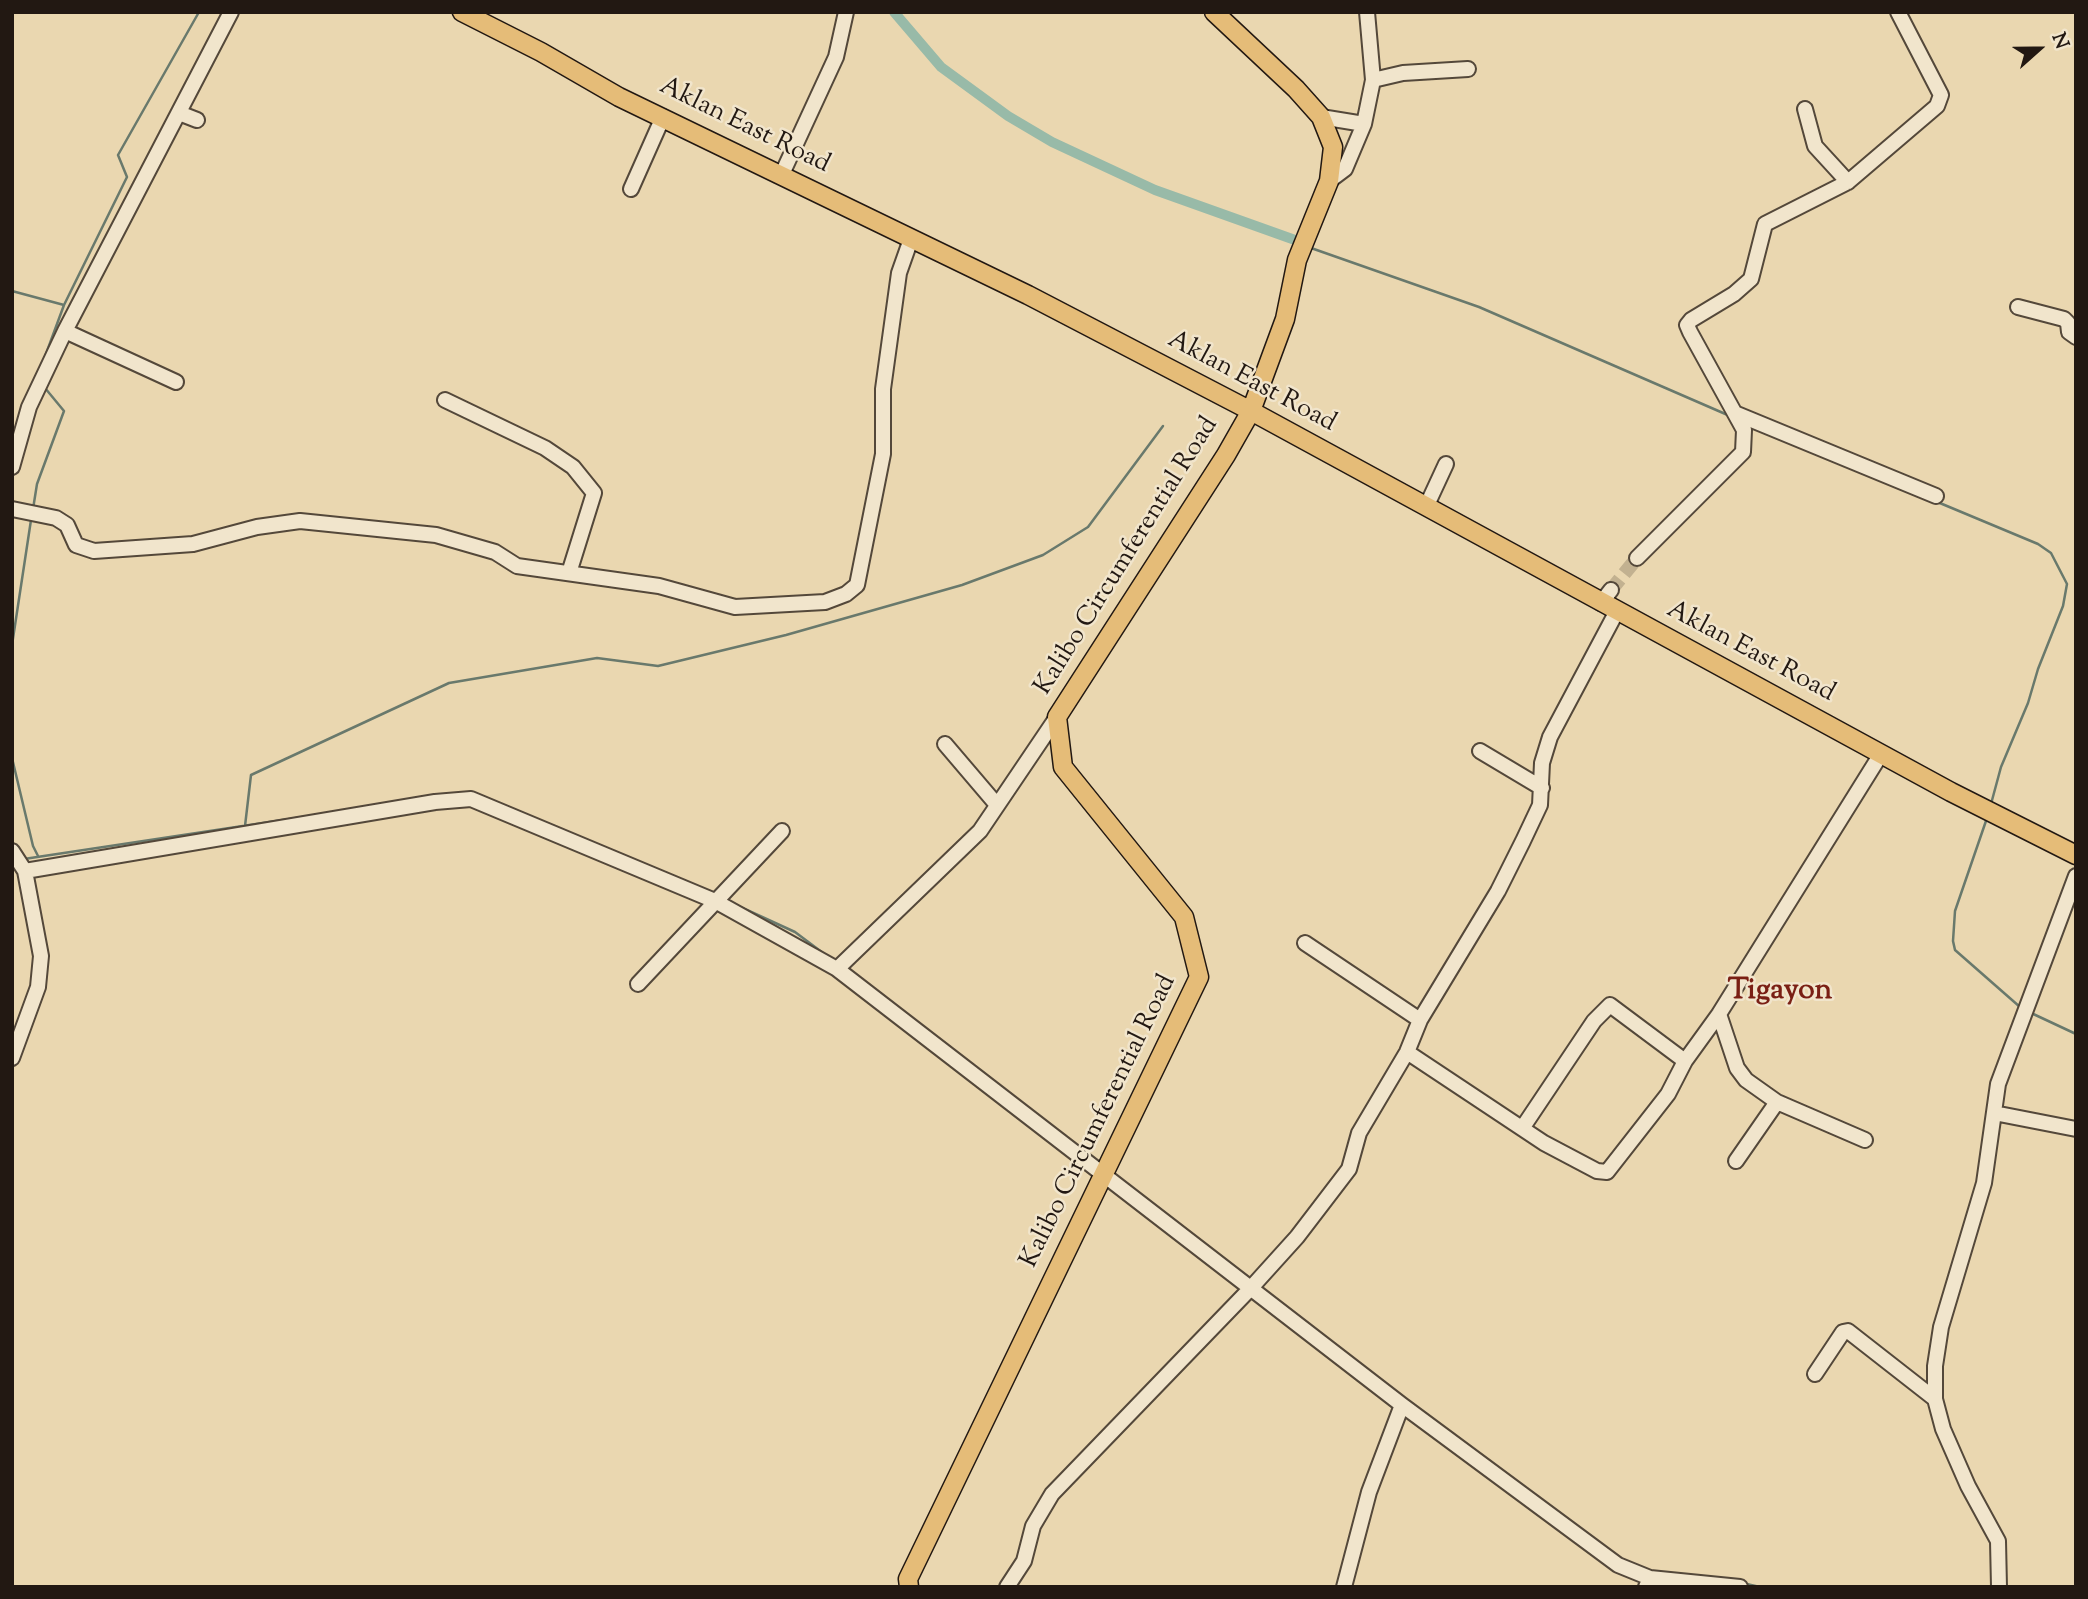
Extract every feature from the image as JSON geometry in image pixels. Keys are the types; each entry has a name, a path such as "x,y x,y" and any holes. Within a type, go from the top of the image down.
{"main road":[{"name":"Aklan East Road","path":"462,12 541,52 619,97 1028,295 1606,596 1617,611 2005,821 2076,855"},
{"name":"Kalibo Circumferential Road","path":"909,1587 908,1580 1199,977 1184,917 1063,767 1057,717 1226,455 1251,411 1283,327 1297,260 1329,181 1332,147 1321,117 1296,89 1214,12"}],"street":[{"path":"12,467 29,407 65,331 231,12"},
{"path":"782,174 836,57 846,12"},
{"path":"1329,181 1345,169 1350,160 1363,124 1373,80 1367,12"},
{"path":"1637,558 1743,452 1744,430 1737,414 1687,325 1751,279 1765,224 1848,182 1937,106 1941,95 1898,12"},
{"path":"1373,80 1403,74 1468,69"},
{"path":"1805,108 1815,146 1848,182"},
{"path":"179,113 197,120"},
{"path":"631,189 663,117"},
{"path":"1321,117 1363,124"},
{"path":"12,509 56,518 67,525 76,545 94,551 183,545 257,527 300,521 436,535 495,552 517,566 659,586 735,607 825,602 846,594 857,586 883,454 883,389 899,273 911,239"},
{"path":"2018,307 2064,319 2068,323 2069,332 2076,337"},
{"path":"65,331 176,382"},
{"path":"444,400 545,448 573,467 594,493 569,573"},
{"path":"1737,414 1936,496"},
{"path":"1427,505 1446,464"},
{"path":"1007,1587 1024,1561 1033,1526 1052,1494 1250,1289 1297,1237 1343,1178 1352,1162 1359,1133 1407,1052 1420,1020 1503,882 1540,805 1542,764 1550,737 1617,611"},
{"path":"837,970 979,831 1057,717"},
{"path":"944,744 998,805"},
{"path":"1480,751 1542,788"},
{"path":"1407,1052 1524,1127 1544,1143 1597,1171 1607,1172 1668,1094 1685,1061 1719,1014 1881,754"},
{"path":"25,871 471,799 715,901 837,970 1402,1405 1618,1565 1648,1582 1740,1587"},
{"path":"638,984 782,831"},
{"path":"12,851 25,871 41,956 38,987 12,1058"},
{"path":"1999,1587 1998,1541 1956,1460 1935,1399 1935,1366 1941,1328 1984,1183 1998,1084 2076,876"},
{"path":"1305,943 1420,1020"},
{"path":"1524,1127 1594,1021 1610,1004 1685,1061"},
{"path":"1719,1014 1737,1068 1746,1080 1777,1102 1865,1140"},
{"path":"1736,1161 1777,1102"},
{"path":"1994,1113 2076,1129"},
{"path":"1815,1374 1843,1332 1848,1331 1935,1399"},
{"path":"1344,1587 1369,1492 1402,1405"}],"waterway":[{"path":"43,362 64,305 127,177 118,155 199,12"},
{"path":"894,12 941,67 1008,116 1052,142 1155,190 1295,240"},
{"path":"1311,248 1479,307 1730,416"},
{"path":"12,291 64,305"},
{"path":"33,509 37,484 64,411 45,388"},
{"path":"245,826 251,775 449,683 597,658 658,666 786,635 962,585 1043,555 1088,527 1163,426"},
{"path":"1935,501 2038,544 2051,553 2067,584 2063,606 2038,669 2028,703 2001,767 1991,804"},
{"path":"12,645 31,520"},
{"path":"12,758 33,846 38,856"},
{"path":"24,859 329,813"},
{"path":"1987,818 1955,911 1953,941 1955,950 2020,1007"},
{"path":"736,905 795,932 827,956"},
{"path":"2029,1012 2076,1034"},
{"path":"1742,1583 1760,1587"}],"tunnel":[{"path":"1611,590 1637,558"}],"district":[{"name":"Tigayon","path":"1780,993"}]}
